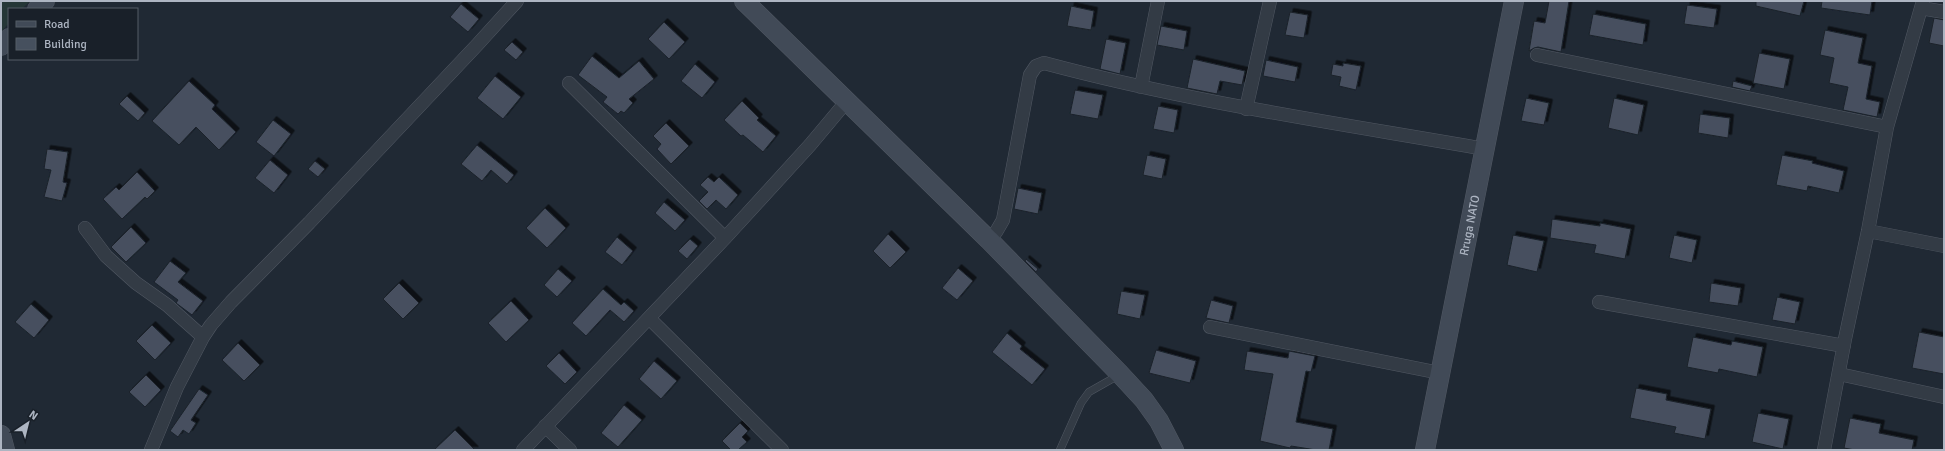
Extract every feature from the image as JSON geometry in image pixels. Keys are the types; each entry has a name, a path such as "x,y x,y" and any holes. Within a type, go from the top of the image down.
{"street":[{"path":"151,450 177,387 203,337 231,302 330,200 517,1"},
{"path":"744,1 989,240 1120,374 1152,411 1174,450"},
{"path":"1141,87 1158,1"},
{"path":"1246,109 1270,1"},
{"name":"Rruga NATO","path":"1425,450 1514,1"},
{"path":"1824,450 1868,231 1886,126 1922,4 1944,12"},
{"path":"1537,55 1886,126"},
{"path":"989,240 1003,220 1030,75 1036,66 1044,63 1141,87 1246,109 1485,150"},
{"path":"569,82 725,238"},
{"path":"523,450 725,238 846,102"},
{"path":"85,228 106,256 136,283 167,305 203,337"},
{"path":"1868,231 1944,246"},
{"path":"1599,302 1844,346"},
{"path":"649,318 782,450"},
{"path":"1210,327 1440,373"},
{"path":"1839,374 1944,397"},
{"path":"546,426 570,450"},
{"path":"1,435 6,450"}],"lane":[{"path":"1060,450 1080,403 1089,392 1120,374"}],"shaded area":[{"path":"1,1 30,1 23,8 8,8 8,24 1,32"}],"building":[{"path":"1549,1 1569,1 1561,52 1538,47 1529,51 1534,21 1545,23"},
{"path":"1756,1 1804,1 1800,16 1756,6"},
{"path":"1822,1 1872,1 1870,15 1821,8"},
{"path":"461,4 479,19 468,32 450,17"},
{"path":"1687,5 1717,9 1714,28 1684,24"},
{"path":"1071,6 1094,11 1091,30 1067,26"},
{"path":"1290,12 1308,15 1304,38 1285,35"},
{"path":"1593,14 1646,24 1643,45 1589,35"},
{"path":"1934,18 1944,20 1944,46 1929,43"},
{"path":"664,22 685,42 669,59 648,39"},
{"path":"1161,26 1187,31 1184,50 1157,45"},
{"path":"1825,30 1863,38 1858,63 1872,66 1866,99 1880,102 1877,117 1843,110 1848,87 1829,83 1834,58 1820,55"},
{"path":"1106,39 1126,43 1120,74 1100,69"},
{"path":"512,42 523,52 516,60 504,50"},
{"path":"1759,53 1790,59 1784,89 1753,83"},
{"path":"592,56 619,78 639,61 654,79 629,99 633,103 624,113 621,111 618,114 603,102 607,97 578,75"},
{"path":"1193,59 1245,71 1242,85 1220,81 1217,94 1187,88"},
{"path":"1266,60 1298,67 1295,82 1263,76"},
{"path":"1343,63 1361,66 1356,90 1339,86 1341,77 1331,75 1333,64 1343,66"},
{"path":"695,64 715,82 702,98 681,81"},
{"path":"495,76 521,97 503,119 477,98"},
{"path":"189,81 215,105 212,109 236,132 219,150 196,127 179,145 152,121"},
{"path":"1733,81 1752,86 1750,91 1732,87"},
{"path":"1075,90 1103,95 1098,119 1070,114"},
{"path":"127,96 145,113 138,121 119,104"},
{"path":"1526,98 1549,103 1544,125 1521,121"},
{"path":"1614,98 1644,105 1638,135 1608,128"},
{"path":"742,101 759,118 757,120 776,136 763,152 743,135 741,136 724,120"},
{"path":"1158,106 1178,110 1174,133 1153,129"},
{"path":"1700,114 1730,118 1728,138 1698,133"},
{"path":"273,120 291,134 274,156 256,142"},
{"path":"666,123 689,146 671,164 657,149 661,144 653,136"},
{"path":"477,145 514,175 507,184 491,170 482,181 461,164"},
{"path":"47,149 68,152 63,182 67,183 62,201 44,197 51,170 44,169"},
{"path":"1147,155 1166,159 1162,179 1143,175"},
{"path":"1782,155 1813,161 1812,163 1844,171 1839,193 1808,186 1807,191 1776,185"},
{"path":"270,160 288,175 274,193 255,178"},
{"path":"315,161 325,169 318,177 308,169"},
{"path":"137,172 155,191 147,199 145,197 122,219 103,199 116,187 119,190"},
{"path":"708,177 714,182 719,177 738,195 726,209 716,200 707,209 699,201 708,192 700,185"},
{"path":"1018,188 1042,193 1038,214 1014,209"},
{"path":"664,202 685,220 675,231 655,213"},
{"path":"545,208 566,228 547,248 526,228"},
{"path":"1552,219 1600,226 1600,223 1631,229 1625,259 1594,253 1596,245 1550,238"},
{"path":"131,227 146,243 126,262 111,247"},
{"path":"888,234 906,252 890,268 873,251"},
{"path":"1513,235 1544,241 1537,272 1507,265"},
{"path":"1674,235 1697,240 1692,263 1669,258"},
{"path":"617,237 633,251 622,265 605,252"},
{"path":"690,239 698,246 687,259 678,251"},
{"path":"1026,259 1038,269 1036,272 1025,261"},
{"path":"170,261 186,273 178,282 203,301 192,315 176,303 178,300 154,282"},
{"path":"958,268 973,281 957,300 942,288"},
{"path":"558,269 572,281 557,297 544,285"},
{"path":"399,283 419,303 403,319 383,299"},
{"path":"1711,283 1741,288 1738,306 1709,302"},
{"path":"603,289 621,305 624,302 634,311 624,322 610,310 586,336 572,323"},
{"path":"1121,291 1145,295 1140,319 1117,314"},
{"path":"1777,297 1800,302 1795,324 1772,320"},
{"path":"1211,300 1233,306 1229,323 1206,318"},
{"path":"511,301 529,320 506,342 488,323"},
{"path":"31,304 49,320 34,338 15,322"},
{"path":"152,325 171,343 155,360 136,341"},
{"path":"1919,332 1944,337 1944,374 1912,368"},
{"path":"1007,333 1022,346 1020,349 1045,369 1032,385 992,352"},
{"path":"1693,337 1731,345 1732,341 1763,347 1757,377 1719,369 1718,373 1687,367"},
{"path":"238,343 260,365 244,381 222,360"},
{"path":"1156,350 1196,361 1190,383 1149,373"},
{"path":"1247,351 1288,358 1289,351 1315,356 1311,372 1306,371 1296,422 1333,429 1329,450 1316,450 1291,446 1290,448 1260,441 1273,374 1244,370"},
{"path":"559,353 577,372 565,384 546,366"},
{"path":"654,361 677,381 661,399 639,379"},
{"path":"146,375 161,390 145,407 129,392"},
{"path":"1636,388 1667,394 1666,400 1711,409 1705,439 1674,433 1676,427 1630,418"},
{"path":"199,389 208,395 191,420 196,423 189,434 183,430 178,437 170,431"},
{"path":"624,405 642,420 618,447 601,433"},
{"path":"1758,413 1789,419 1783,449 1752,442"},
{"path":"1850,418 1881,424 1879,433 1914,440 1912,450 1855,450 1844,448"},
{"path":"740,423 748,431 742,437 747,442 738,450 731,450 722,441"},
{"path":"455,430 475,450 434,450"}]}
